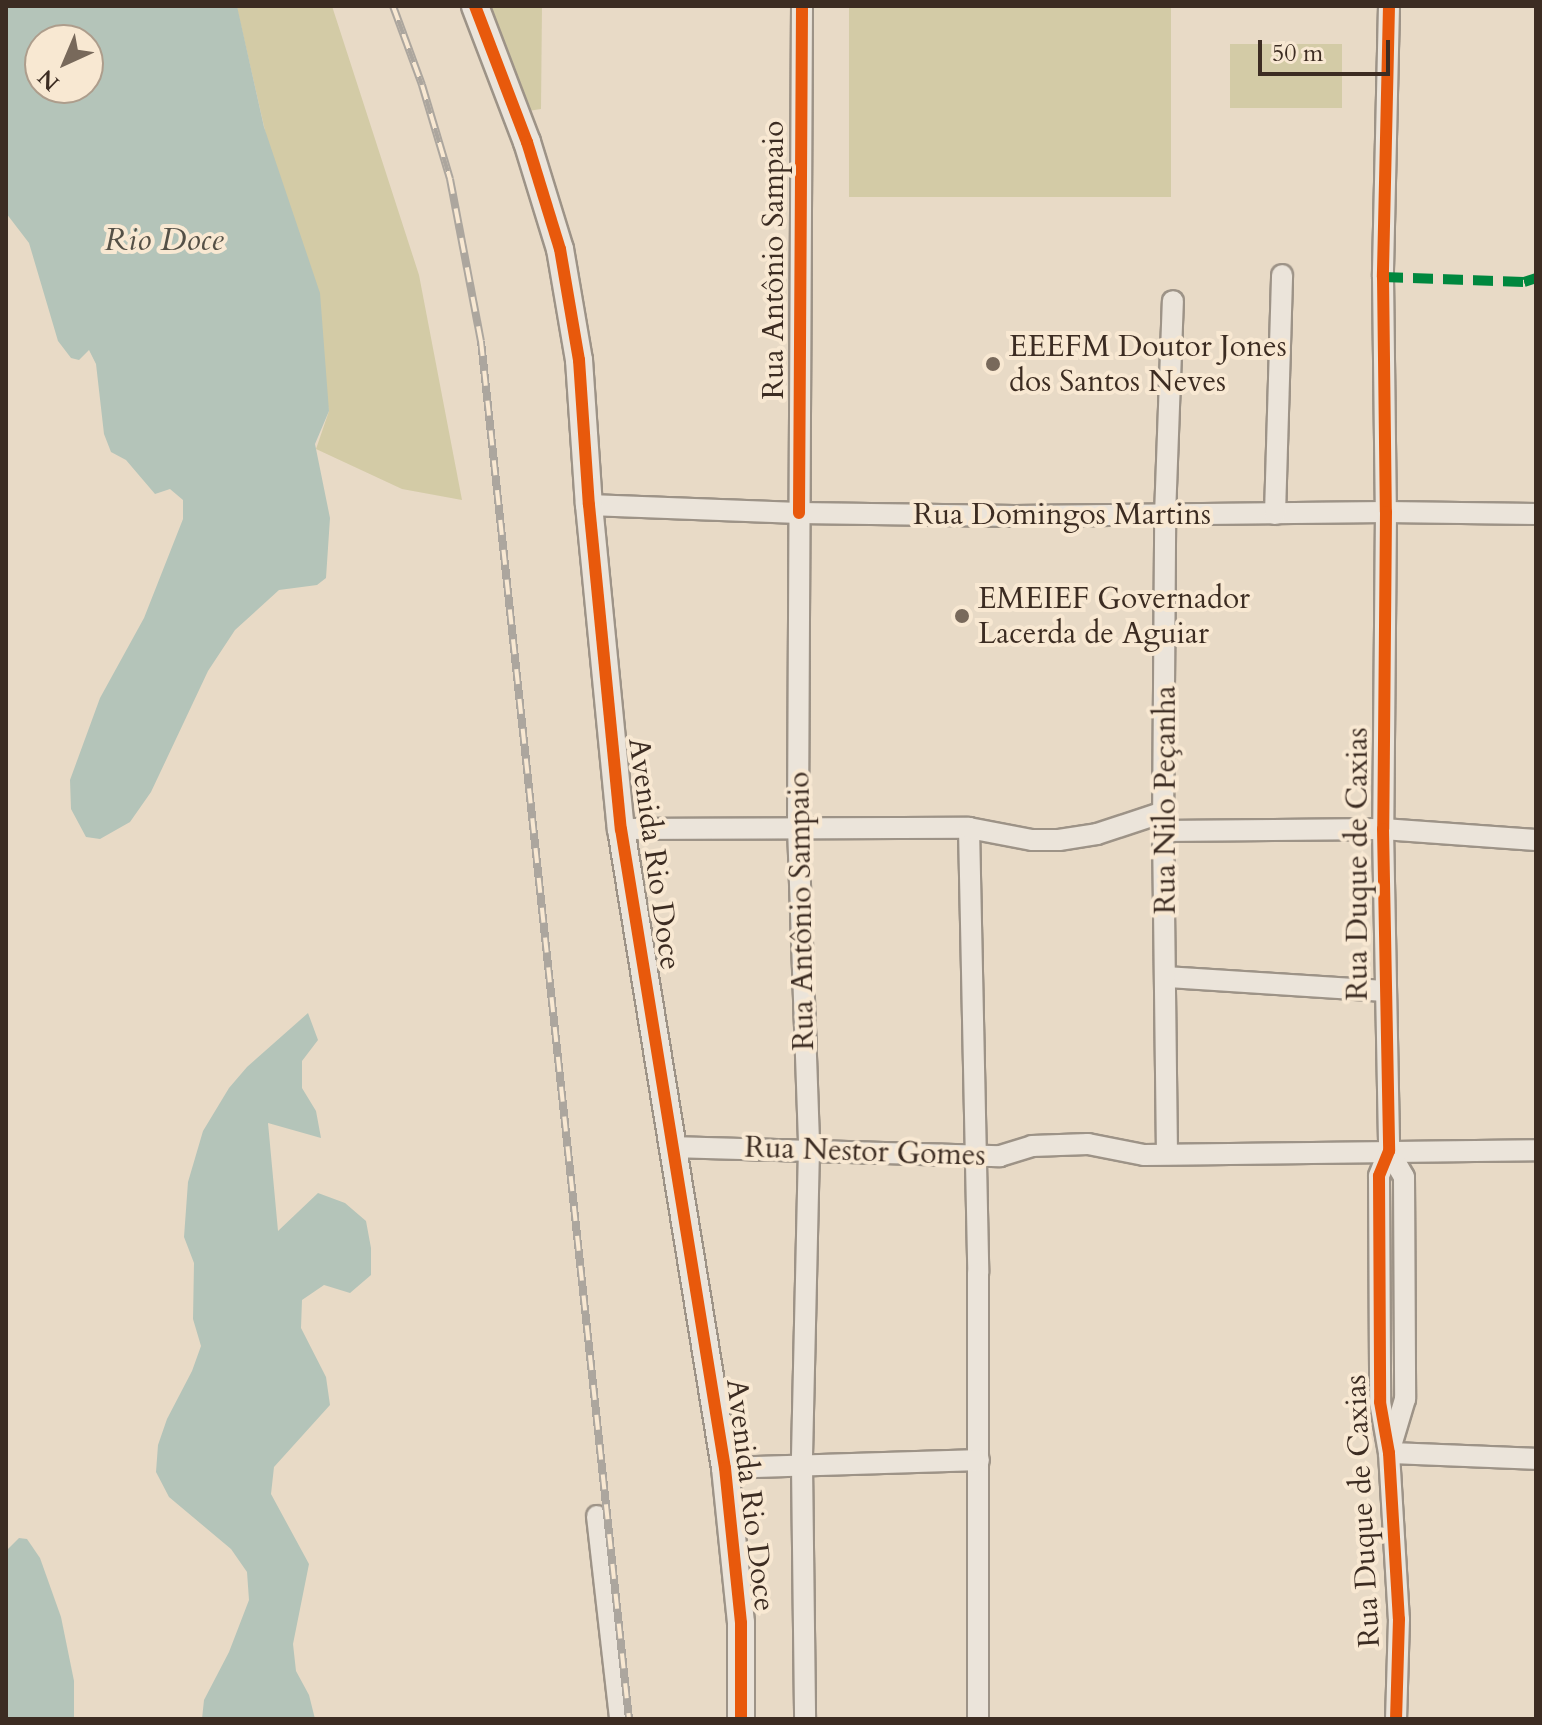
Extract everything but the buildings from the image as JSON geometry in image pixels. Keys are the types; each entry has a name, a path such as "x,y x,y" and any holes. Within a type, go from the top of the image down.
{"street":[{"name":"Avenida Rio Doce","path":"475,6 522,129 560,249 579,360 589,505 621,829 670,1147 725,1468 741,1623 741,1719"},
{"name":"Rua Antônio Sampaio","path":"802,6 798,827 809,1148 802,1465 805,1719"},
{"name":"Rua Duque de Caxias","path":"1389,6 1383,277 1386,512 1383,991 1389,1151 1404,1177 1405,1399 1389,1453 1399,1619 1396,1719"},
{"path":"1275,514 1282,275"},
{"name":"Rua Nilo Peçanha","path":"1167,1154 1163,822 1165,516 1173,301"},
{"name":"Rua Domingos Martins","path":"589,505 799,513 1165,516 1386,512 1536,514"},
{"path":"621,829 969,828 1021,838 1059,840 1163,822 1383,829 1536,840"},
{"path":"969,828 979,1460 978,1719"},
{"path":"1167,977 1383,991"},
{"name":"Rua Nestor Gomes","path":"670,1147 809,1148 1000,1156 1032,1146 1088,1144 1127,1153 1167,1154 1536,1150"},
{"path":"1389,1453 1536,1459"},
{"path":"725,1468 979,1460"},
{"path":"597,1516 620,1719"}],"shaded area":[{"path":"332,6 419,275 462,500 402,489 316,449 329,411 237,8"},
{"path":"489,6 542,6 541,109 528,111"},
{"path":"849,6 1171,6 1171,197 849,197"},
{"path":"1230,44 1342,44 1342,108 1230,108"}],"water":[{"name":"Rio Doce","path":"6,6 237,6 264,127 320,293 329,411 315,444 330,518 326,578 317,585 279,590 235,630 208,671 151,792 130,822 100,839 86,837 71,809 70,780 100,698 144,618 183,519 183,500 170,489 155,494 126,460 111,452 104,434 96,364 89,350 79,360 71,358 58,341 29,243 6,213"},
{"path":"308,1013 318,1040 302,1061 302,1088 316,1111 321,1138 268,1123 278,1231 318,1193 345,1203 366,1221 371,1248 371,1275 350,1293 324,1285 302,1300 301,1328 326,1377 330,1405 274,1467 271,1494 309,1564 293,1644 296,1671 309,1695 315,1719 202,1719 204,1700 229,1652 249,1600 247,1572 231,1549 169,1497 156,1472 158,1445 167,1419 201,1346 193,1319 194,1263 184,1237 188,1182 203,1131 229,1088 247,1067"},
{"path":"19,1538 27,1539 40,1558 61,1617 74,1681 74,1719 6,1719 6,1551"}],"railway":[{"path":"393,6 422,85 450,179 481,341 629,1719"}],"marked path":[{"path":"1383,277 1524,282 1536,278"}],"cycle path":[{"path":"475,6 527,142 560,249 579,360 589,505 621,829 725,1468 741,1623 741,1719"},
{"path":"799,513 802,6"},
{"path":"1389,6 1383,277 1386,512 1383,829 1389,1151 1379,1176 1380,1402 1389,1453 1399,1619 1396,1719"}],"place":[{"name":"EEEFM Doutor Jones dos Santos Neves","path":"993,364"},
{"name":"EMEIEF Governador Lacerda de Aguiar","path":"962,616"}]}
